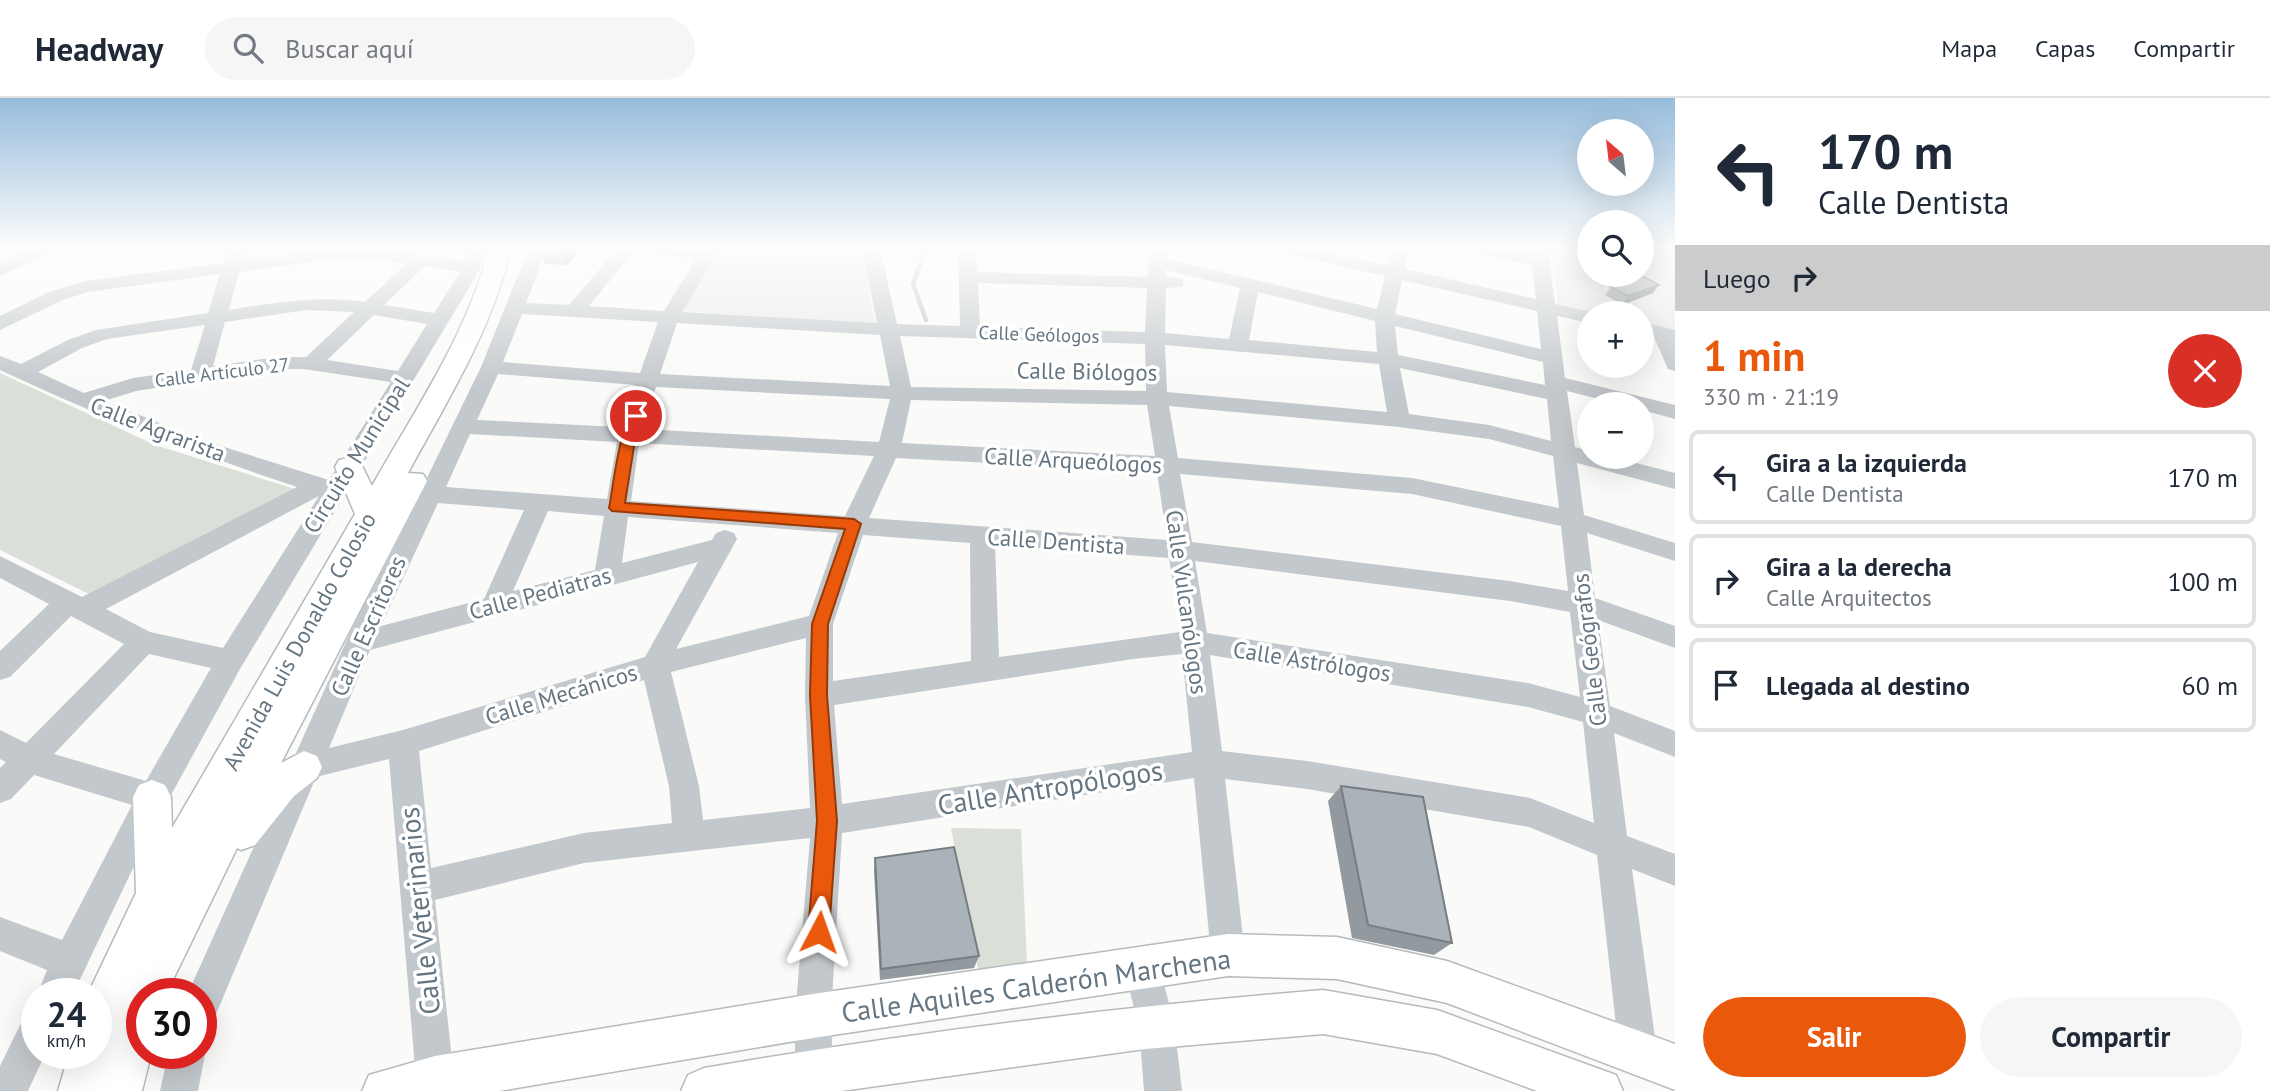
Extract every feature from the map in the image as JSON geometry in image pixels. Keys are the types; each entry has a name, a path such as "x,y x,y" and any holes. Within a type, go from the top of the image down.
{"main road":[{"name":"Avenida Luis Donaldo Colosio","path":"112,996 172,897 377,524 486,294"},
{"name":"Avenida Luis Donaldo Colosio","path":"377,524 470,375 500,294"},
{"path":"335,481 377,524 389,579"},
{"path":"172,897 281,784 304,767"},
{"path":"152,797 172,897"},
{"name":"Avenida Luis Donaldo Colosio","path":"148,978 172,897"},
{"name":"Calle Aquiles Calderón Marchena","path":"385,1091 457,1081 813,1016 1228,955 1337,958 1447,982 1656,1059"},
{"path":"704,1091 814,1072 1157,1026 1323,1012 1437,1032 1600,1091"},
{"name":"Avenida Luis Donaldo Colosio","path":"119,1091 126,1063"},
{"path":"81,1091 87,1069"}],"street":[{"path":"0,324 62,294"},
{"path":"200,374 223,294"},
{"path":"311,364 383,294"},
{"name":"Circuito Municipal","path":"62,978 152,797 230,661 335,481 404,378 454,294"},
{"name":"Calle Escritores","path":"213,978 360,642 428,494 491,367 521,294"},
{"path":"574,312 589,294"},
{"path":"607,575 629,434 670,316 684,294"},
{"path":"814,1072 813,1016 827,821 819,695 820,624 854,524 888,449 902,393 882,294"},
{"path":"969,294 970,332"},
{"name":"Calle Vulcanólogos","path":"1156,294 1157,398 1195,642 1228,955"},
{"path":"1238,346 1244,294"},
{"path":"1292,294 1385,317 1555,378 1675,412"},
{"path":"1389,294 1385,317 1388,359 1399,420"},
{"path":"1493,294 1577,314"},
{"name":"Calle Geógrafos","path":"1545,294 1612,844 1656,1059"},
{"path":"21,372 75,344 103,334 314,304 368,308 440,320"},
{"name":"Calle Geólogos","path":"516,309 890,330 1155,338 1388,359 1555,378"},
{"path":"1669,334 1675,365"},
{"name":"Calle Agrarista","path":"0,362 83,401 197,446 335,481"},
{"name":"Calle Artículo 27","path":"83,401 134,385 278,363 311,364 404,378"},
{"name":"Calle Biólogos","path":"491,367 648,380 902,393 1157,398 1399,420 1489,432 1675,481"},
{"name":"Calle Arqueólogos","path":"462,426 1168,465 1412,486 1573,520 1675,552"},
{"path":"0,668 76,605 335,481"},
{"name":"Calle Dentista","path":"428,494 1181,550 1510,591 1583,604 1675,637"},
{"path":"494,606 540,501"},
{"path":"689,837 684,786 655,665 664,644 738,517"},
{"path":"982,536 985,672"},
{"name":"Calle Pediatras","path":"360,642 721,547"},
{"path":"0,566 144,642 230,661"},
{"name":"Calle Mecánicos","path":"304,767 403,743 655,665 820,624"},
{"path":"0,789 144,642"},
{"name":"Calle Astrólogos","path":"819,695 1133,648 1195,642 1528,695 1597,714 1675,744"},
{"path":"0,743 29,760 152,797"},
{"name":"Calle Veterinarios","path":"403,743 417,888 457,1081"},
{"name":"Calle Antropólogos","path":"417,888 584,848 827,821 1206,763 1307,775 1530,813 1675,870"},
{"path":"0,934 70,961"},
{"path":"1141,966 1157,1026 1163,1091"},
{"path":"8,1091 21,1064"},
{"path":"179,1091 183,1069"}],"shaded area":[{"path":"690,294 870,294 875,324 679,311"},
{"path":"1556,294 1675,294 1675,331 1654,327 1654,301 1577,301 1577,310 1558,306"},
{"path":"0,373 155,445 298,490 93,596 0,550"},
{"path":"951,828 1021,829 1027,964 978,969"}],"building":[{"path":"1341,786 1423,797 1452,943 1368,925"},
{"path":"954,847 979,956 881,969 875,858"}],"waterway":[{"path":"917,294 926,320"}],"route":[{"path":"636,416 629,434 617,508 854,524 820,624 819,695 827,821 819,932"}]}
